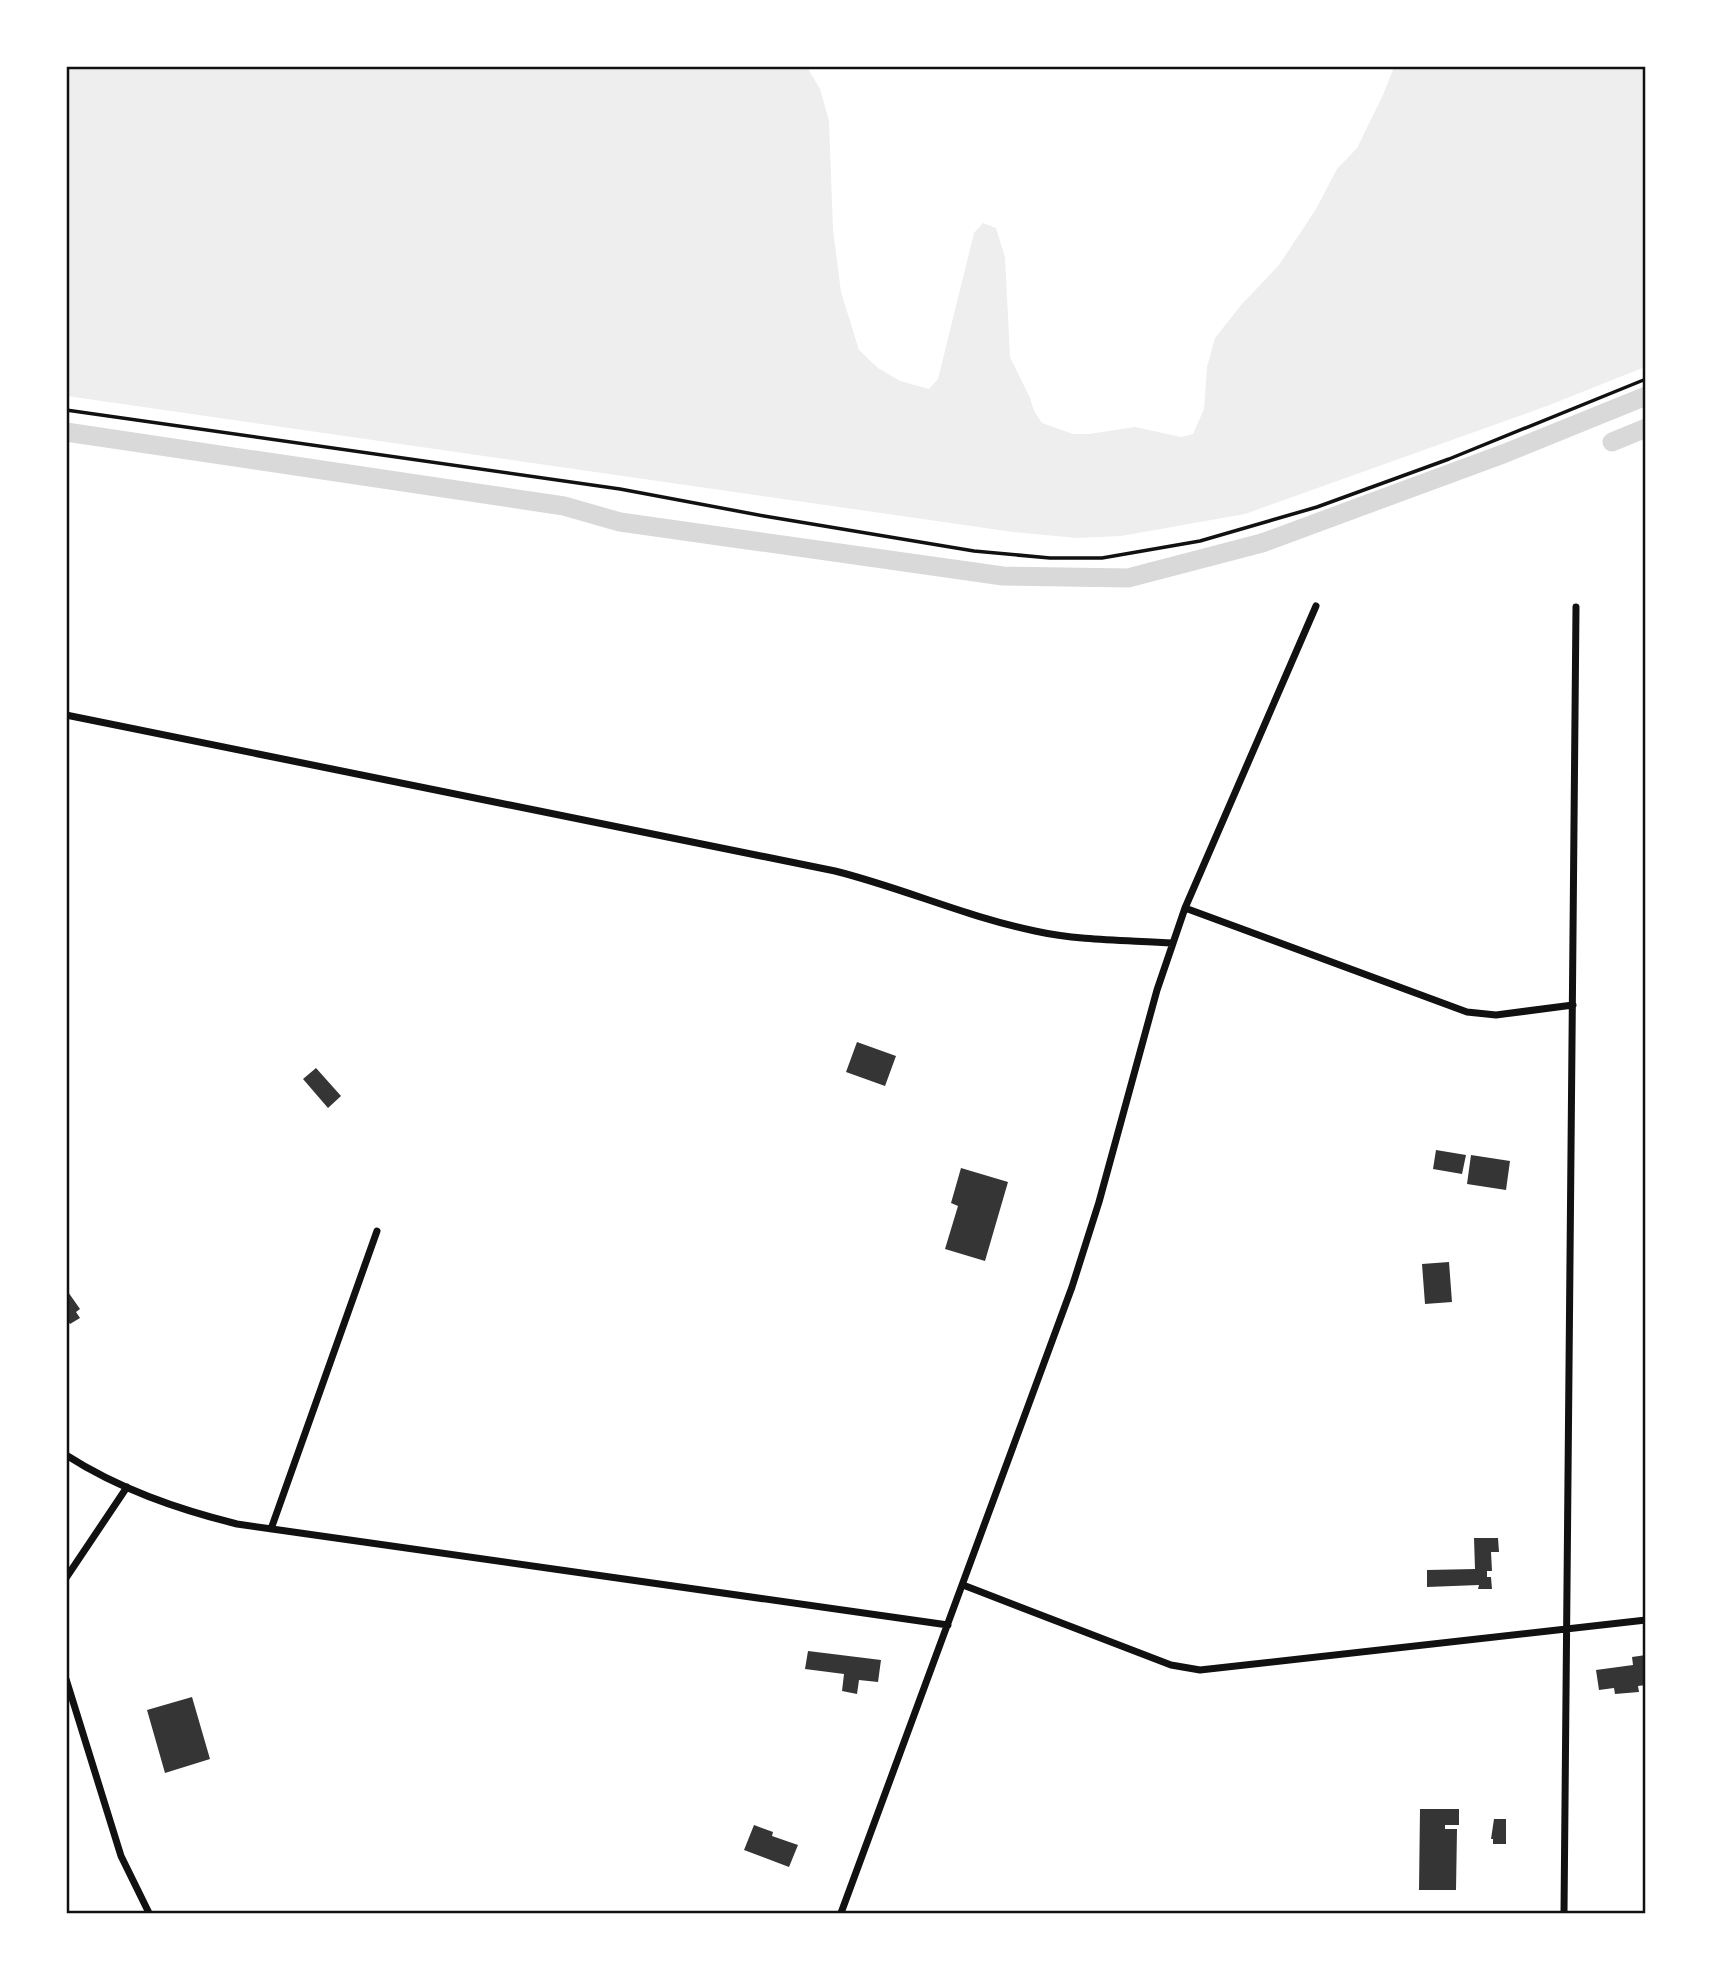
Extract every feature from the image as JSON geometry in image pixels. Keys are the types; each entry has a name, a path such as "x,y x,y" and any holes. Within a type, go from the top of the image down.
{"street":[{"path":"841,1913 1085,1247 1157,990 1185,908 1316,606"},
{"path":"1564,1913 1576,607"},
{"path":"66,715 835,872 874,881 1033,931 1069,937 1173,943"},
{"path":"1185,908 1467,1012 1496,1015 1573,1005"},
{"path":"271,1529 377,1231"},
{"path":"66,1455 127,1487 204,1516 271,1529 948,1625"},
{"path":"66,1578 127,1487"},
{"path":"963,1585 1171,1665 1200,1670 1646,1620"},
{"path":"66,1679 121,1856 149,1913"}],"path":[{"path":"66,410 620,489 974,551 1050,558 1102,558 1200,541 1317,507 1449,460 1646,379"}],"shaded area":[{"path":"67,66 807,67 820,89 829,121 833,230 841,292 859,350 878,368 900,381 929,389 938,379 974,233 983,223 996,228 1005,257 1010,357 1042,423 1073,434 1135,427 1181,437 1193,434 1204,409 1207,367 1215,338 1242,304 1279,265 1316,209 1337,169 1357,148 1394,67 1645,67 1645,367 1547,406 1245,514 1121,536 1077,538 1013,532 67,396"}],"building":[{"path":"857,1042 896,1056 885,1086 846,1072"},
{"path":"316,1068 341,1096 328,1108 303,1079"},
{"path":"1436,1150 1466,1155 1462,1174 1433,1169"},
{"path":"1471,1155 1510,1161 1506,1190 1467,1184"},
{"path":"961,1168 1008,1182 985,1261 945,1249 958,1206 951,1203"},
{"path":"1449,1262 1452,1302 1425,1304 1422,1264"},
{"path":"66,1289 80,1309 76,1312 80,1318 70,1324 66,1319"},
{"path":"1474,1538 1498,1538 1499,1552 1491,1552 1492,1571 1487,1571 1487,1577 1491,1577 1492,1589 1478,1589 1479,1585 1427,1587 1427,1570 1475,1569"},
{"path":"808,1651 881,1660 878,1682 859,1680 857,1694 842,1691 844,1674 805,1669"},
{"path":"1646,1655 1646,1685 1638,1686 1639,1692 1615,1694 1614,1688 1599,1690 1596,1670 1633,1665 1632,1657"},
{"path":"192,1697 210,1759 165,1773 147,1710"},
{"path":"1420,1809 1459,1809 1459,1825 1445,1825 1445,1829 1457,1829 1456,1890 1419,1890"},
{"path":"1494,1819 1506,1819 1506,1844 1493,1844 1491,1839"},
{"path":"754,1825 773,1832 772,1836 798,1845 789,1867 744,1850"}],"waterway":[{"path":"66,432 564,506 620,522 1003,576 1128,578 1262,543 1503,454 1646,396"},
{"path":"1612,442 1646,428"}]}
